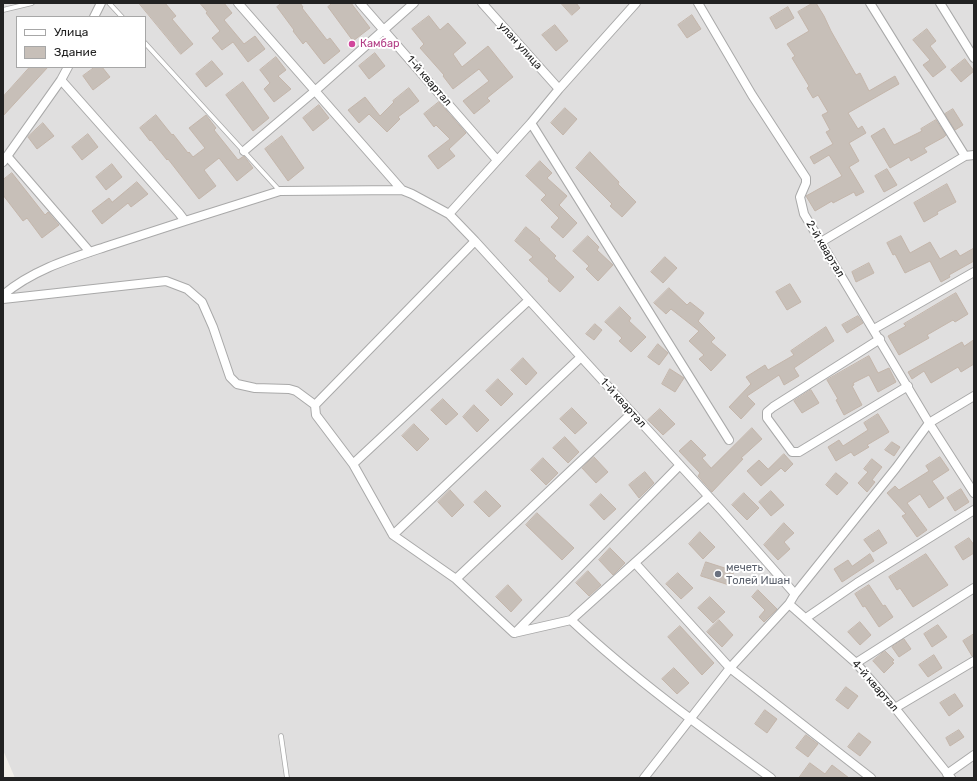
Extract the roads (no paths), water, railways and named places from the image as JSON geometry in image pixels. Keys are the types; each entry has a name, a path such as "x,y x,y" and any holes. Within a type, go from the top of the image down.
{"street":[{"path":"94,16 101,3"},
{"path":"238,3 316,90 402,190"},
{"name":"1-й квартал","path":"360,3 498,160"},
{"path":"244,151 316,90 414,3"},
{"name":"улан улица","path":"482,3 559,89"},
{"name":"2-й квартал","path":"698,3 752,95 806,178 806,183 800,197 800,203 804,214 930,423 974,492"},
{"path":"870,3 965,156"},
{"path":"940,3 974,58"},
{"path":"448,214 531,123 559,89 635,4"},
{"path":"67,68 61,80 5,159 90,252"},
{"path":"61,80 185,221"},
{"path":"531,123 728,440"},
{"path":"821,242 965,156 974,156"},
{"path":"3,295 19,282 42,269 90,252 280,191 402,190"},
{"name":"1-й квартал","path":"402,190 448,214 475,241 680,465 795,594"},
{"path":"315,405 475,241"},
{"path":"874,329 974,272"},
{"path":"3,299 166,281 187,290 202,302 213,327 230,377 237,384 255,388 288,389 296,391 315,405 316,415 353,464 393,535 456,579 514,633"},
{"path":"353,464 529,300"},
{"path":"880,339 773,407 766,412 767,418 792,452 799,452 908,386"},
{"path":"393,535 581,357"},
{"path":"644,778 730,668 789,604 795,594 930,423 974,396"},
{"path":"456,579 632,413"},
{"path":"514,633 680,465"},
{"path":"514,633 571,620 708,497"},
{"path":"806,618 856,583 974,510"},
{"path":"635,563 730,668 871,778"},
{"path":"856,663 974,588"},
{"name":"4-й квартал","path":"789,604 856,663 895,708 949,776"},
{"path":"571,620 599,647 690,719 771,778"},
{"path":"895,708 974,661"},
{"path":"949,776 974,755"}],"lane":[{"path":"3,10 32,3"},
{"path":"109,3 121,16"},
{"path":"146,44 280,191"},
{"path":"281,736 287,778"}],"place":[{"name":"Камбар","path":"352,44"},
{"name":"мечеть Толей Ишан","path":"718,574"}]}
